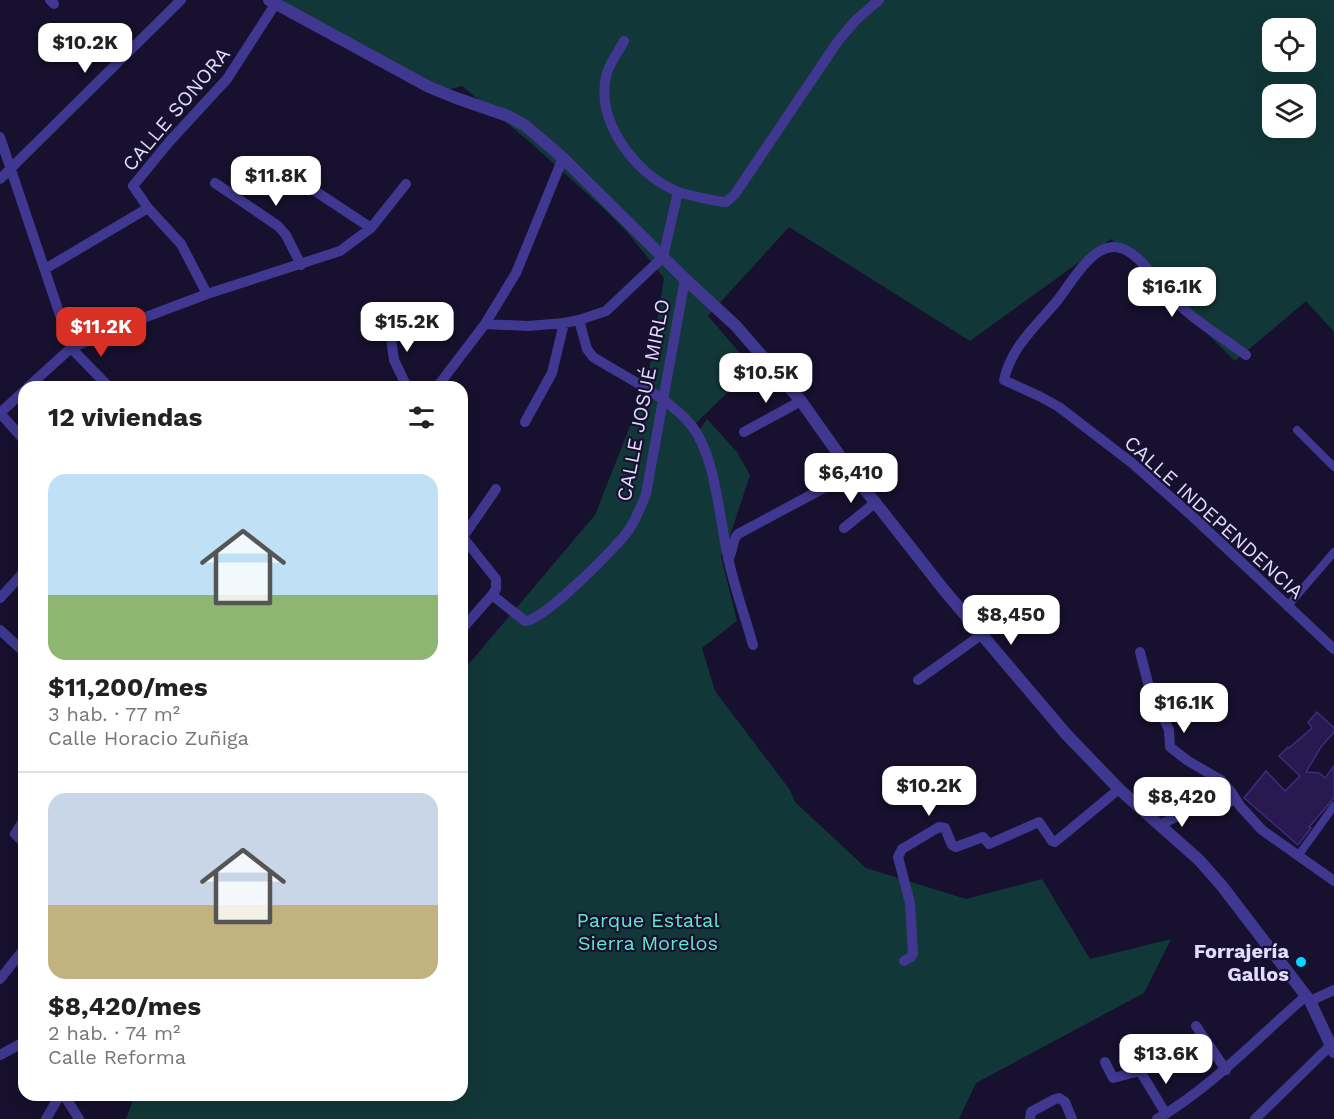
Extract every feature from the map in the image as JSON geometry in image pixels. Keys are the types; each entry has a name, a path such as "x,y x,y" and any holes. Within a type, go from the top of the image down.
{"street":[{"path":"0,179 181,0"},
{"path":"624,41 607,73 605,89 609,122 624,149 653,177 678,192 719,202 731,199 838,41 856,20 879,0"},
{"path":"273,2 429,87 518,121 562,158 736,326 801,401 852,473 981,634 1066,734 1119,789 1199,860 1222,886 1308,999 1332,1049 1255,1119"},
{"name":"CALLE SONORA","path":"207,294 181,244 134,190 135,183 241,61 273,2"},
{"path":"0,137 71,348 103,381"},
{"path":"442,381 485,324 516,273 562,158"},
{"path":"300,182 371,228"},
{"path":"215,183 283,230 301,265"},
{"path":"35,381 71,348 207,294 340,251 371,228 406,184"},
{"path":"485,324 528,326 564,323 600,314 611,307 663,257 678,192"},
{"path":"45,269 148,208"},
{"name":"CALLE INDEPENDENCIA","path":"1246,355 1182,308 1138,259 1120,248 1111,247 1102,250 1089,261 1034,326 1011,358 1004,380 1059,407 1132,463 1334,649"},
{"name":"CALLE JOSUÉ MIRLO","path":"492,595 525,621 535,618 562,597 627,532 646,494 685,279"},
{"path":"579,320 587,349 593,357 664,400 690,424 698,435 705,450 716,492 728,559 753,645"},
{"path":"525,422 552,374 564,323"},
{"path":"389,324 392,350 405,381"},
{"path":"18,396 0,413 18,433"},
{"path":"744,432 801,401"},
{"path":"1296,430 1334,466"},
{"path":"728,559 738,534 852,473"},
{"path":"468,530 496,489"},
{"path":"844,528 876,502"},
{"path":"468,543 496,579 497,585 492,595 468,622"},
{"path":"1287,607 1334,552"},
{"path":"0,598 18,578"},
{"path":"0,630 18,646"},
{"path":"918,680 981,634"},
{"path":"1140,652 1148,684 1169,730 1170,747 1188,761 1221,780 1231,801 1262,830 1334,881"},
{"path":"904,961 913,953 910,903 898,854 902,849 939,827 945,828 952,845 956,846 982,837 989,844 1039,822 1055,842 1119,789"},
{"path":"1160,825 1193,808 1231,801"},
{"path":"1298,856 1334,806"},
{"path":"0,979 18,956"},
{"path":"1105,1062 1113,1078 1140,1071 1162,1116 1226,1070 1264,1032 1308,999 1334,990"},
{"path":"1196,1026 1226,1070"},
{"path":"0,1054 18,1045"},
{"path":"1030,1119 1031,1112 1059,1098 1065,1102 1072,1119"},
{"path":"46,1119 58,1101"},
{"path":"66,1101 79,1119"}],"green space":[{"name":"Parque Estatal Sierra Morelos","path":"272,0 1334,0 1334,332 1306,301 1235,361 1111,239 970,341 789,227 708,316 753,368 691,428 693,439 707,419 737,452 750,475 726,548 721,556 737,621 702,648 715,691 790,790 795,802 866,868 966,899 1042,879 1090,959 1171,939 1144,993 976,1083 959,1119 126,1119 133,1101 468,1101 468,665 595,515 647,383 664,278 627,232 531,143 462,86 440,92"}],"building":[{"path":"1317,712 1334,728 1334,732 1321,747 1306,772 1319,773 1325,778 1334,766 1334,798 1309,827 1311,828 1298,845 1244,798 1266,771 1285,791 1300,776 1279,756 1312,728 1308,722"}],"place":[{"name":"Forrajería Gallos","path":"1301,962"}]}
